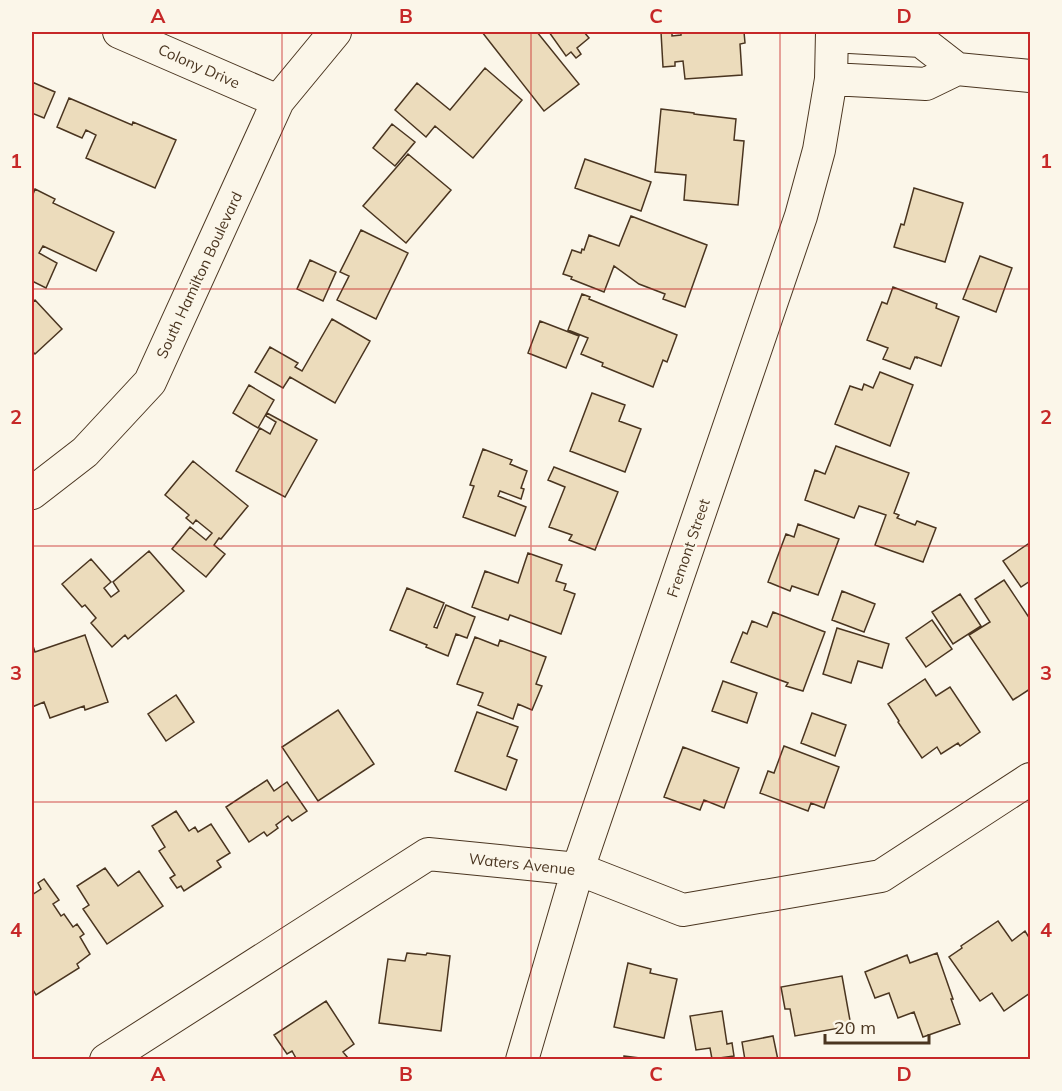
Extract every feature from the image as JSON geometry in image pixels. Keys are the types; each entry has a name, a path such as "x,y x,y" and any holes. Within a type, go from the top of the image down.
{"street":[{"name":"Colony Drive","path":"120,32 278,101"},
{"name":"South Hamilton Boulevard","path":"32,493 85,452 150,382 278,101 335,32"},
{"path":"832,34 921,41 957,69"},
{"name":"Fremont Street","path":"522,1059 578,869 801,216 819,150 831,79 832,34"},
{"path":"831,79 926,84 957,69 1030,76"},
{"name":"Waters Avenue","path":"106,1059 428,854 578,869 683,910 882,876 1030,779"}],"building":[{"path":"482,32 537,32 579,84 544,111"},
{"path":"549,32 584,32 589,38 577,48 581,54 576,58 571,52 566,56"},
{"path":"661,32 672,32 672,36 681,35 681,32 744,32 745,43 740,44 742,75 685,79 683,61 675,62 675,66 663,67"},
{"path":"485,68 522,100 473,158 435,126 426,137 395,110 417,83 450,110"},
{"path":"32,82 55,92 44,118 32,113"},
{"path":"69,98 132,125 133,122 176,140 155,188 86,158 96,135 86,130 82,138 57,127"},
{"path":"661,109 736,119 734,140 744,141 738,205 684,200 686,175 655,172"},
{"path":"392,124 415,142 395,166 373,148"},
{"path":"408,154 451,190 406,243 363,206"},
{"path":"585,159 651,182 641,211 575,188"},
{"path":"914,188 963,203 945,262 894,247 901,224 904,225"},
{"path":"35,189 55,199 53,203 114,232 96,271 43,246 39,253 57,263 46,288 32,281 32,197"},
{"path":"631,216 707,245 685,307 663,299 665,294 639,284 614,266 604,292 563,274 572,250 581,253 589,235 619,246"},
{"path":"361,230 408,253 376,319 337,300 349,276 340,272"},
{"path":"980,256 1012,268 996,312 963,299"},
{"path":"310,260 336,272 323,301 297,289"},
{"path":"893,287 937,304 936,308 959,317 941,366 915,357 910,369 883,359 888,348 867,340 882,302 887,304"},
{"path":"582,294 590,297 589,299 677,335 667,362 663,360 653,387 602,366 603,363 581,354 588,338 568,330"},
{"path":"35,300 62,329 35,354 32,351 32,303"},
{"path":"332,319 370,341 335,403 290,377 283,388 255,372 270,347 298,363 295,367 302,371"},
{"path":"540,321 579,336 566,368 528,353"},
{"path":"880,372 913,385 890,446 835,424 850,386 862,390 864,384 873,388"},
{"path":"249,385 274,400 258,428 233,413"},
{"path":"592,393 625,405 619,421 641,429 625,472 570,451"},
{"path":"267,413 317,440 285,497 236,471 260,428 270,434 276,422 266,416"},
{"path":"836,446 909,473 894,513 899,515 897,518 915,525 917,521 936,528 923,562 875,545 886,515 859,506 854,518 805,500 815,470 825,474"},
{"path":"483,449 512,460 510,464 527,471 521,488 524,489 521,499 500,491 498,496 526,507 515,536 463,517 474,486 470,485"},
{"path":"193,461 248,506 214,545 225,554 206,577 172,549 190,527 206,540 212,533 196,520 193,524 186,518 189,515 165,495"},
{"path":"554,467 618,492 595,550 569,540 572,535 549,527 565,487 548,480"},
{"path":"798,524 839,539 818,595 792,586 790,591 768,582 786,534 794,537"},
{"path":"1028,544 1030,547 1030,581 1021,587 1003,561"},
{"path":"149,551 184,591 128,639 125,635 112,647 91,623 96,618 85,605 82,607 62,584 91,559 111,582 104,588 111,597 119,591 113,582"},
{"path":"528,553 562,565 556,581 566,584 564,590 575,594 561,634 510,615 508,620 472,607 485,571 518,583"},
{"path":"1004,580 1030,619 1030,689 1013,700 969,635 990,622 975,599"},
{"path":"407,588 444,603 434,627 437,628 446,605 475,617 467,638 456,634 448,656 390,630"},
{"path":"842,591 875,604 864,632 832,620"},
{"path":"960,594 981,626 953,644 932,612"},
{"path":"773,612 825,632 803,691 786,686 788,683 731,662 743,632 747,634 752,621 767,627"},
{"path":"932,620 952,649 926,667 906,638"},
{"path":"837,628 889,644 882,668 858,661 851,683 823,674"},
{"path":"85,635 108,702 85,710 84,706 50,718 44,702 32,707 32,643 35,652"},
{"path":"475,637 498,646 500,640 546,657 536,684 542,686 532,710 518,704 513,719 478,705 483,693 457,684"},
{"path":"925,679 936,696 950,687 980,732 960,746 958,743 941,754 937,747 922,758 888,704"},
{"path":"723,681 757,693 747,723 712,711"},
{"path":"176,695 194,722 166,741 148,714"},
{"path":"338,710 374,764 318,801 282,747"},
{"path":"477,712 518,727 507,756 517,760 506,790 455,771"},
{"path":"812,713 846,725 835,756 801,743"},
{"path":"784,746 839,767 824,808 811,803 808,811 760,793 768,771 774,773"},
{"path":"683,747 739,768 724,808 704,800 700,810 664,797"},
{"path":"267,780 274,791 287,782 307,811 292,821 288,816 267,836 264,832 249,842 226,807"},
{"path":"176,811 189,831 195,827 198,832 211,824 230,853 217,861 221,867 184,891 181,886 177,888 170,878 175,875 159,851 165,847 152,826"},
{"path":"105,868 118,886 139,871 163,906 107,944 83,909 89,905 77,886"},
{"path":"44,879 59,900 53,904 61,916 64,914 73,927 77,924 84,934 80,937 90,954 77,964 79,968 36,995 32,988 32,895 41,889 38,883"},
{"path":"998,921 1012,941 1025,931 1030,939 1030,993 1004,1011 992,993 980,1001 949,957"},
{"path":"407,953 450,956 441,1031 379,1023 388,959 405,961"},
{"path":"937,953 960,1024 923,1037 914,1012 898,1018 889,993 875,998 865,972 907,955 910,963"},
{"path":"628,963 651,969 650,973 677,979 664,1038 614,1027"},
{"path":"842,976 851,1026 795,1036 790,1009 785,1009 781,987"},
{"path":"326,1001 354,1044 343,1052 348,1058 346,1060 297,1060 292,1051 287,1054 274,1035"},
{"path":"722,1011 727,1044 732,1043 734,1056 712,1059 710,1048 696,1050 690,1016"},
{"path":"773,1036 778,1060 745,1060 742,1042"},
{"path":"624,1056 656,1060 624,1060"}]}
